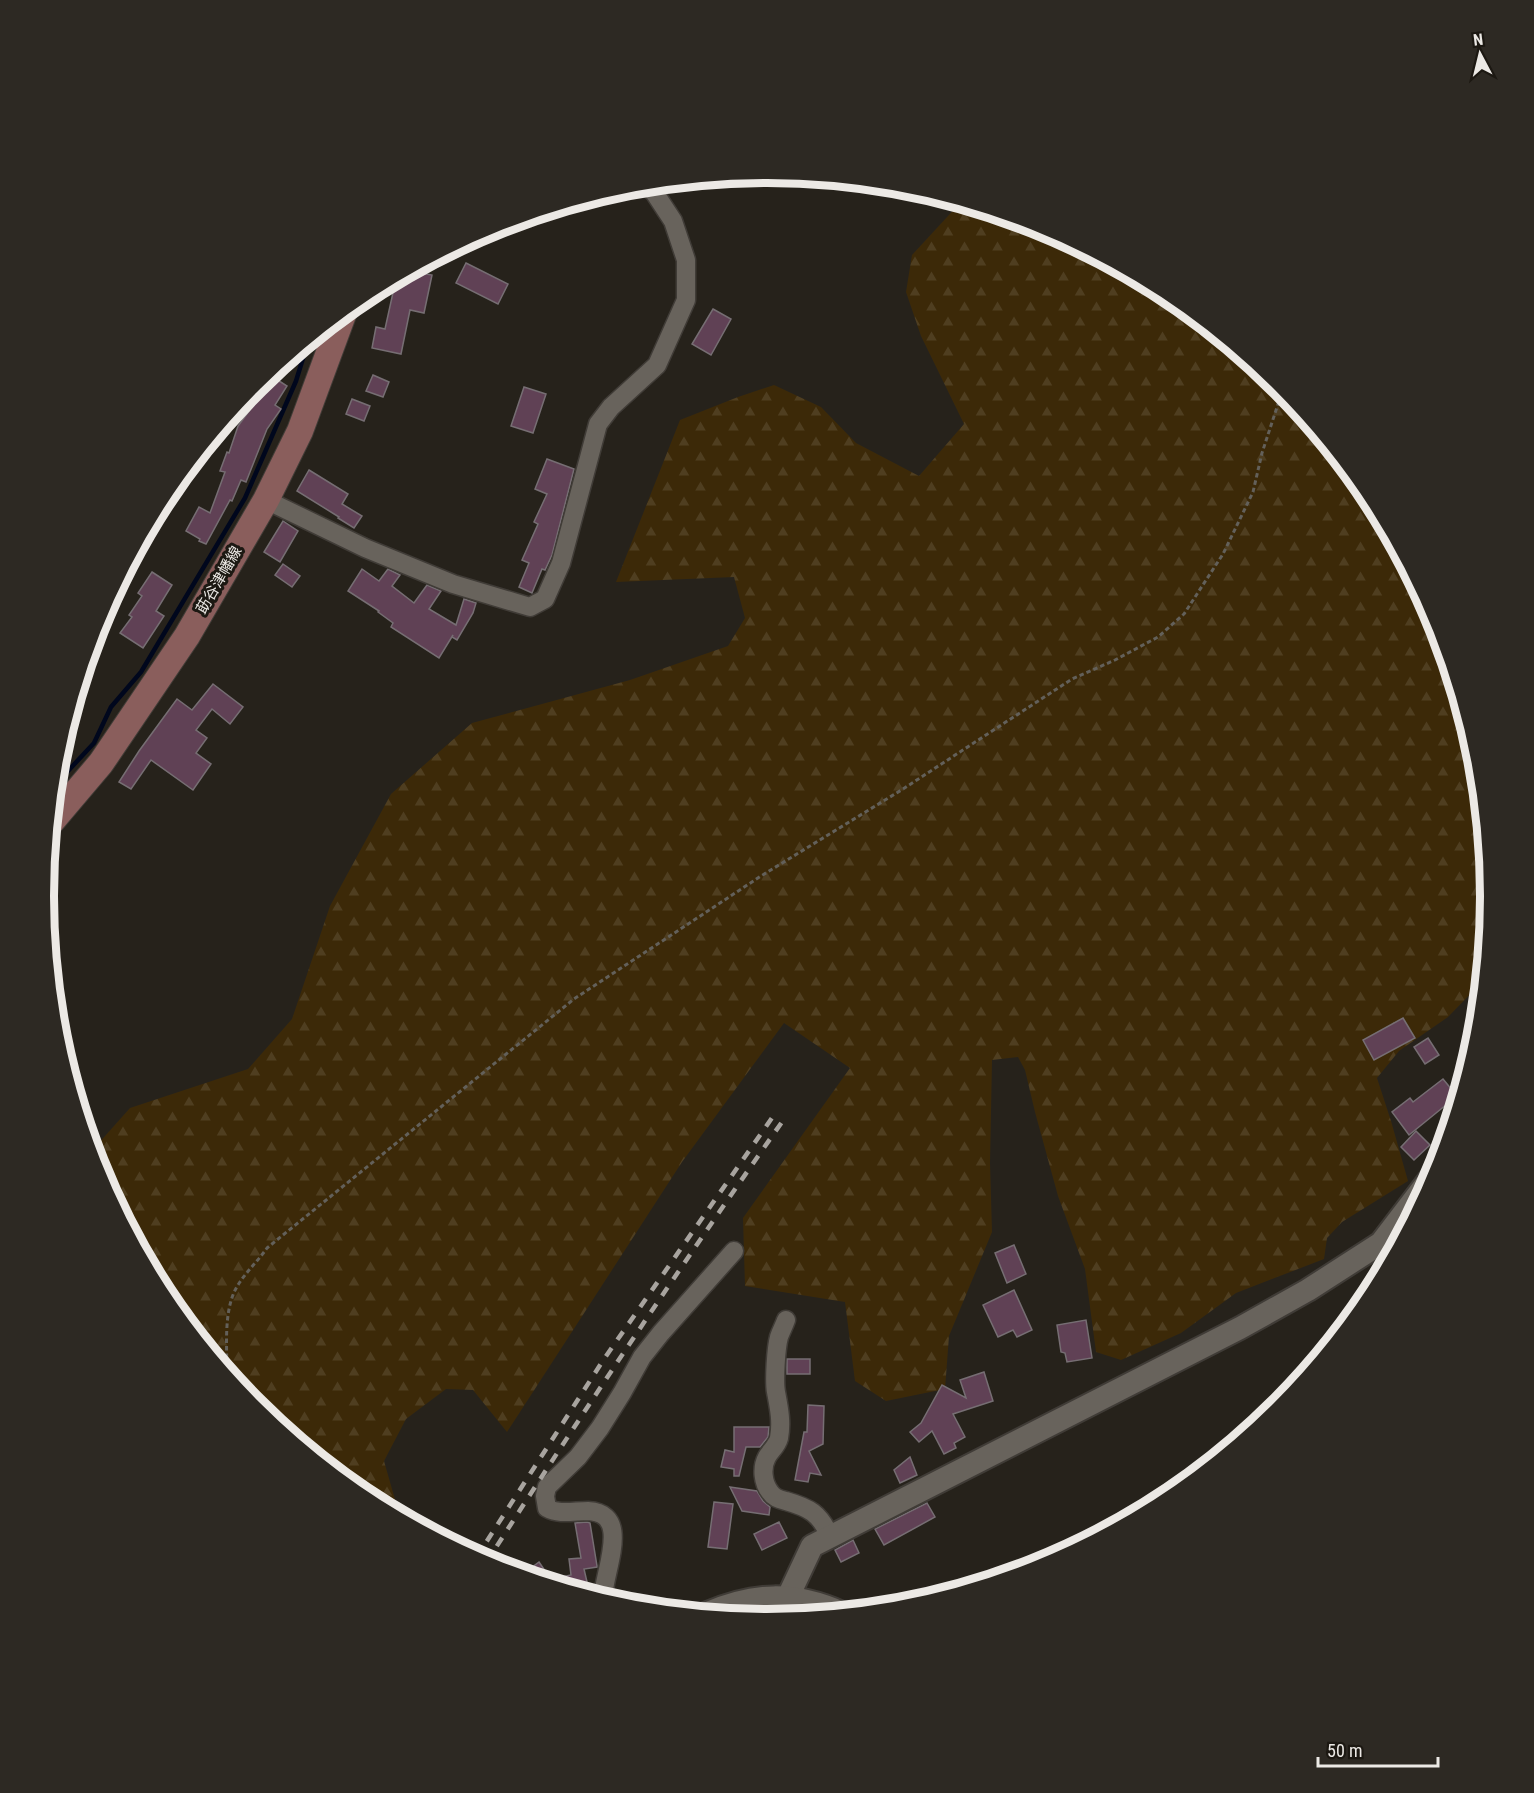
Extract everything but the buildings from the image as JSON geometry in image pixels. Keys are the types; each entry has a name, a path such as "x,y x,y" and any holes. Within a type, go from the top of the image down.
{"main road":[{"name":"莇谷津幡線","path":"59,812 101,763 187,636 266,500 300,431 338,327"}],"street":[{"path":"266,500 365,548 453,584 530,606 545,599 561,563 598,424 611,407 657,365 686,300 686,260 673,221 655,193"},
{"path":"788,1597 812,1546 1240,1328 1308,1290 1381,1243 1408,1208"},
{"path":"603,1590 614,1537 612,1526 605,1516 598,1512 554,1512 547,1508 545,1496 547,1487 578,1457 600,1428 642,1357 660,1333 734,1251"},
{"path":"786,1320 779,1338 777,1352 776,1386 780,1417 778,1440 767,1457 763,1468 764,1478 769,1491 775,1498 804,1506 814,1512 824,1523 830,1536"},
{"path":"718,1608 755,1598 788,1597 827,1607"}],"path":[{"path":"227,1362 231,1302 237,1286 267,1248 574,999 761,876 903,789 1072,679 1158,637 1184,614 1223,554 1254,492 1262,453 1279,401"}],"green space":[{"path":"955,209 996,221 1082,257 1124,279 1163,304 1237,360 1303,426 1360,500 1406,581 1426,624 1456,712 1474,803 1480,897 1474,990 1448,1017 1399,1051 1377,1078 1408,1181 1342,1222 1327,1238 1324,1259 1236,1293 1181,1333 1121,1360 1096,1352 1085,1269 1058,1196 1025,1070 1018,1057 992,1060 990,1163 992,1232 949,1336 945,1389 886,1401 855,1381 845,1302 745,1286 743,1218 850,1068 784,1023 682,1162 507,1432 473,1390 446,1389 406,1419 384,1461 397,1505 333,1462 297,1433 231,1367 201,1331 174,1293 150,1253 128,1212 98,1143 130,1108 248,1069 292,1019 330,906 391,794 472,723 630,680 728,646 745,618 734,577 616,582 680,420 774,385 821,407 856,443 919,476 964,424 921,336 906,292 912,255"}],"waterway":[{"path":"65,774 94,743 111,707 141,672 245,498 296,381 304,354"}],"railway":[{"path":"482,1549 604,1359 774,1115"},
{"path":"492,1554 558,1451 782,1122"}]}
